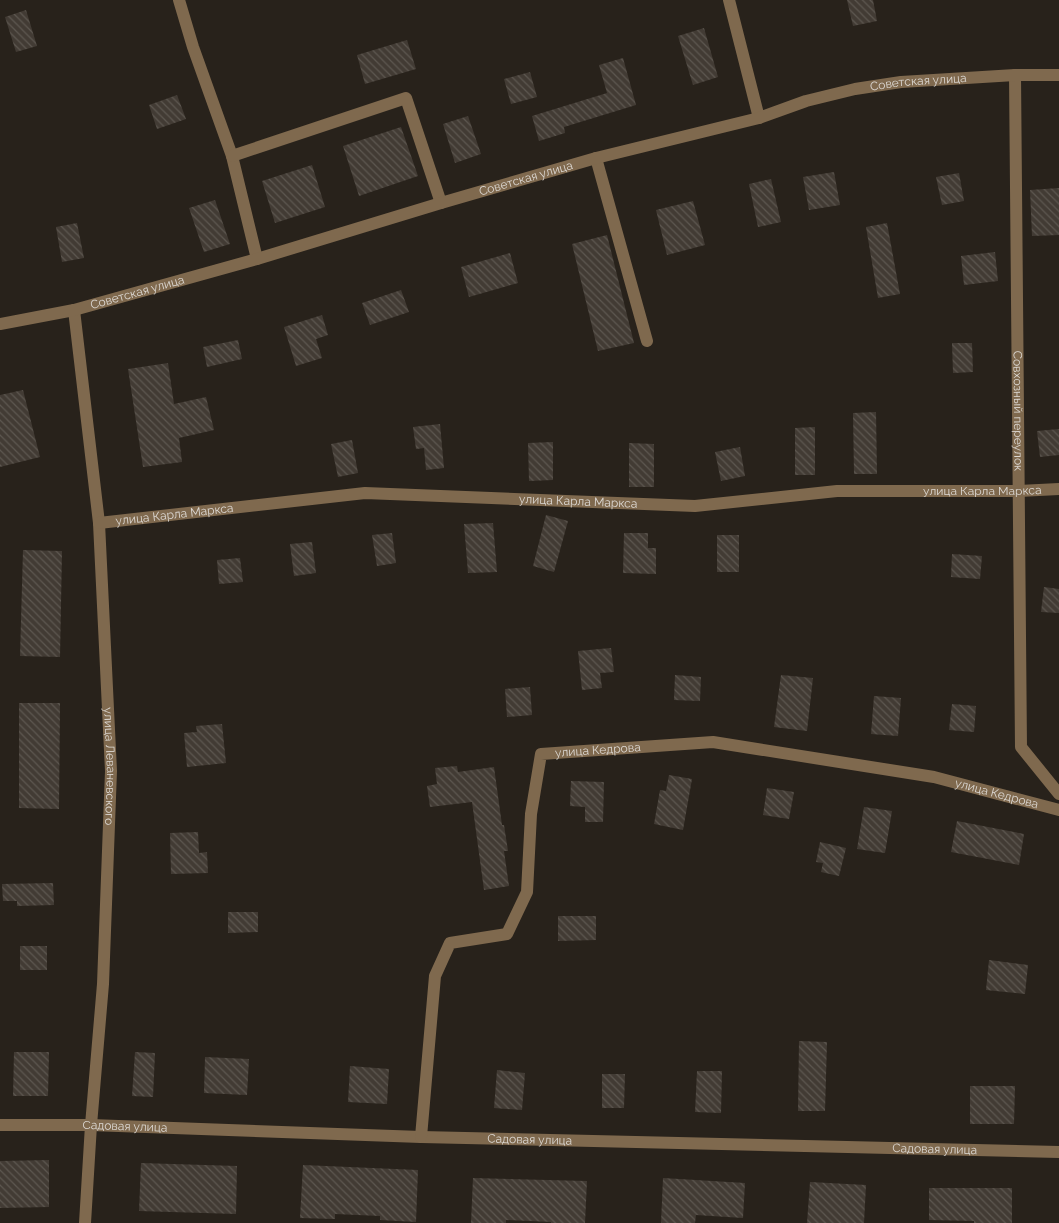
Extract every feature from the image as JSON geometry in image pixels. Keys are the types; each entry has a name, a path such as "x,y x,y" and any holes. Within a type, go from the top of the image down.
{"street":[{"path":"179,0 193,47 232,156 257,259"},
{"path":"729,0 759,118"},
{"name":"Советская улица","path":"0,324 74,310 257,259 596,158 759,118 806,101 855,89 900,82 1015,75 1059,75"},
{"name":"Совхозный переулок","path":"1015,75 1022,747 1059,794"},
{"path":"232,156 406,98 440,203"},
{"path":"596,158 647,341"},
{"name":"улица Леваневского","path":"74,310 99,523 111,771 103,984 85,1223"},
{"name":"улица Карла Маркса","path":"99,523 365,493 695,506 837,492 1019,492 1059,489"},
{"name":"улица Кедрова","path":"421,1137 435,976 450,943 507,934 527,892 531,814 541,754 713,742 934,777 1059,810"},
{"name":"Садовая улица","path":"0,1125 91,1125 421,1137 1059,1152"}],"building":[{"path":"847,0 873,0 877,21 853,26"},
{"path":"26,10 37,46 16,52 5,17"},
{"path":"704,28 718,77 693,85 678,36"},
{"path":"407,40 416,69 365,84 357,55"},
{"path":"623,58 636,105 564,127 565,133 539,141 532,116 607,93 599,65"},
{"path":"530,72 537,97 511,104 504,79"},
{"path":"177,95 186,119 157,129 149,105"},
{"path":"468,116 481,154 455,163 443,124"},
{"path":"401,127 418,176 359,196 343,146"},
{"path":"312,165 325,207 275,223 262,181"},
{"path":"834,172 840,205 809,210 803,177"},
{"path":"959,173 964,201 942,205 936,177"},
{"path":"771,179 781,222 758,227 749,184"},
{"path":"1059,188 1059,235 1032,236 1030,190"},
{"path":"215,200 230,244 204,252 189,208"},
{"path":"693,201 705,245 667,255 656,210"},
{"path":"77,223 84,258 62,262 56,227"},
{"path":"887,223 900,294 878,298 866,227"},
{"path":"607,235 634,343 598,351 572,244"},
{"path":"995,252 998,281 964,285 961,256"},
{"path":"510,253 518,283 469,297 461,267"},
{"path":"401,290 409,312 370,325 362,303"},
{"path":"322,315 328,335 316,339 322,358 296,366 284,327"},
{"path":"238,340 242,359 207,367 203,347"},
{"path":"952,343 972,343 973,372 953,373"},
{"path":"168,363 174,404 206,397 214,430 179,438 182,462 143,467 128,369"},
{"path":"23,390 40,457 0,467 0,395"},
{"path":"876,412 877,474 854,474 853,413"},
{"path":"440,424 444,468 426,470 424,448 416,449 413,427"},
{"path":"815,427 815,475 795,475 795,428"},
{"path":"1059,429 1059,455 1040,457 1037,431"},
{"path":"352,440 358,473 338,477 331,444"},
{"path":"553,442 553,480 529,481 528,443"},
{"path":"629,443 654,444 654,487 629,487"},
{"path":"740,447 745,476 721,481 715,452"},
{"path":"546,515 568,521 554,572 533,566"},
{"path":"493,523 497,572 468,573 464,524"},
{"path":"392,533 396,563 377,566 372,535"},
{"path":"624,533 648,533 648,548 656,548 656,574 623,573"},
{"path":"717,535 739,535 739,572 717,572"},
{"path":"312,542 316,573 294,576 290,544"},
{"path":"23,550 62,551 60,657 20,656"},
{"path":"952,554 982,556 980,579 951,577"},
{"path":"240,558 243,582 219,584 217,560"},
{"path":"1044,587 1059,589 1059,613 1041,612"},
{"path":"611,648 614,672 600,673 602,688 582,690 578,651"},
{"path":"675,675 701,677 700,701 674,700"},
{"path":"781,675 813,678 807,731 774,727"},
{"path":"530,687 532,715 507,717 505,689"},
{"path":"874,696 901,698 898,736 871,734"},
{"path":"19,703 60,703 59,809 19,808"},
{"path":"952,704 976,706 974,732 949,730"},
{"path":"222,724 226,763 187,767 184,733 197,732 196,726"},
{"path":"457,766 458,772 494,767 502,825 504,825 508,851 504,851 509,886 484,890 472,802 430,807 427,786 437,784 435,768"},
{"path":"669,775 692,779 683,830 654,824 660,790 666,791"},
{"path":"571,781 604,782 603,822 585,822 585,807 570,806"},
{"path":"767,788 794,792 789,819 763,815"},
{"path":"864,807 892,811 885,853 857,849"},
{"path":"957,821 1024,834 1019,865 951,852"},
{"path":"198,832 199,853 207,852 208,873 171,874 170,833"},
{"path":"820,842 846,848 839,876 821,872 823,863 816,862"},
{"path":"53,883 54,905 17,906 17,901 3,901 2,884"},
{"path":"228,912 258,912 258,932 228,933"},
{"path":"558,916 596,916 596,940 558,941"},
{"path":"20,946 47,946 47,970 20,970"},
{"path":"989,960 1028,965 1025,994 986,990"},
{"path":"799,1041 827,1042 825,1111 798,1111"},
{"path":"14,1052 49,1052 48,1096 13,1096"},
{"path":"135,1052 155,1053 153,1097 132,1096"},
{"path":"205,1057 249,1059 247,1095 204,1093"},
{"path":"350,1066 389,1069 387,1104 348,1102"},
{"path":"497,1070 525,1073 522,1110 494,1108"},
{"path":"697,1071 722,1071 721,1113 695,1112"},
{"path":"602,1074 625,1074 624,1108 602,1108"},
{"path":"970,1086 1015,1086 1014,1124 970,1124"},
{"path":"49,1160 49,1207 0,1208 0,1161"},
{"path":"141,1163 237,1166 236,1214 139,1211"},
{"path":"303,1165 418,1170 416,1222 380,1220 380,1216 335,1214 335,1219 300,1218"},
{"path":"473,1178 587,1181 585,1223 506,1220 506,1223 471,1223"},
{"path":"663,1178 745,1183 743,1218 696,1215 695,1223 661,1223"},
{"path":"810,1182 866,1185 864,1223 807,1223"},
{"path":"929,1188 1012,1188 1012,1223 929,1220"}]}
